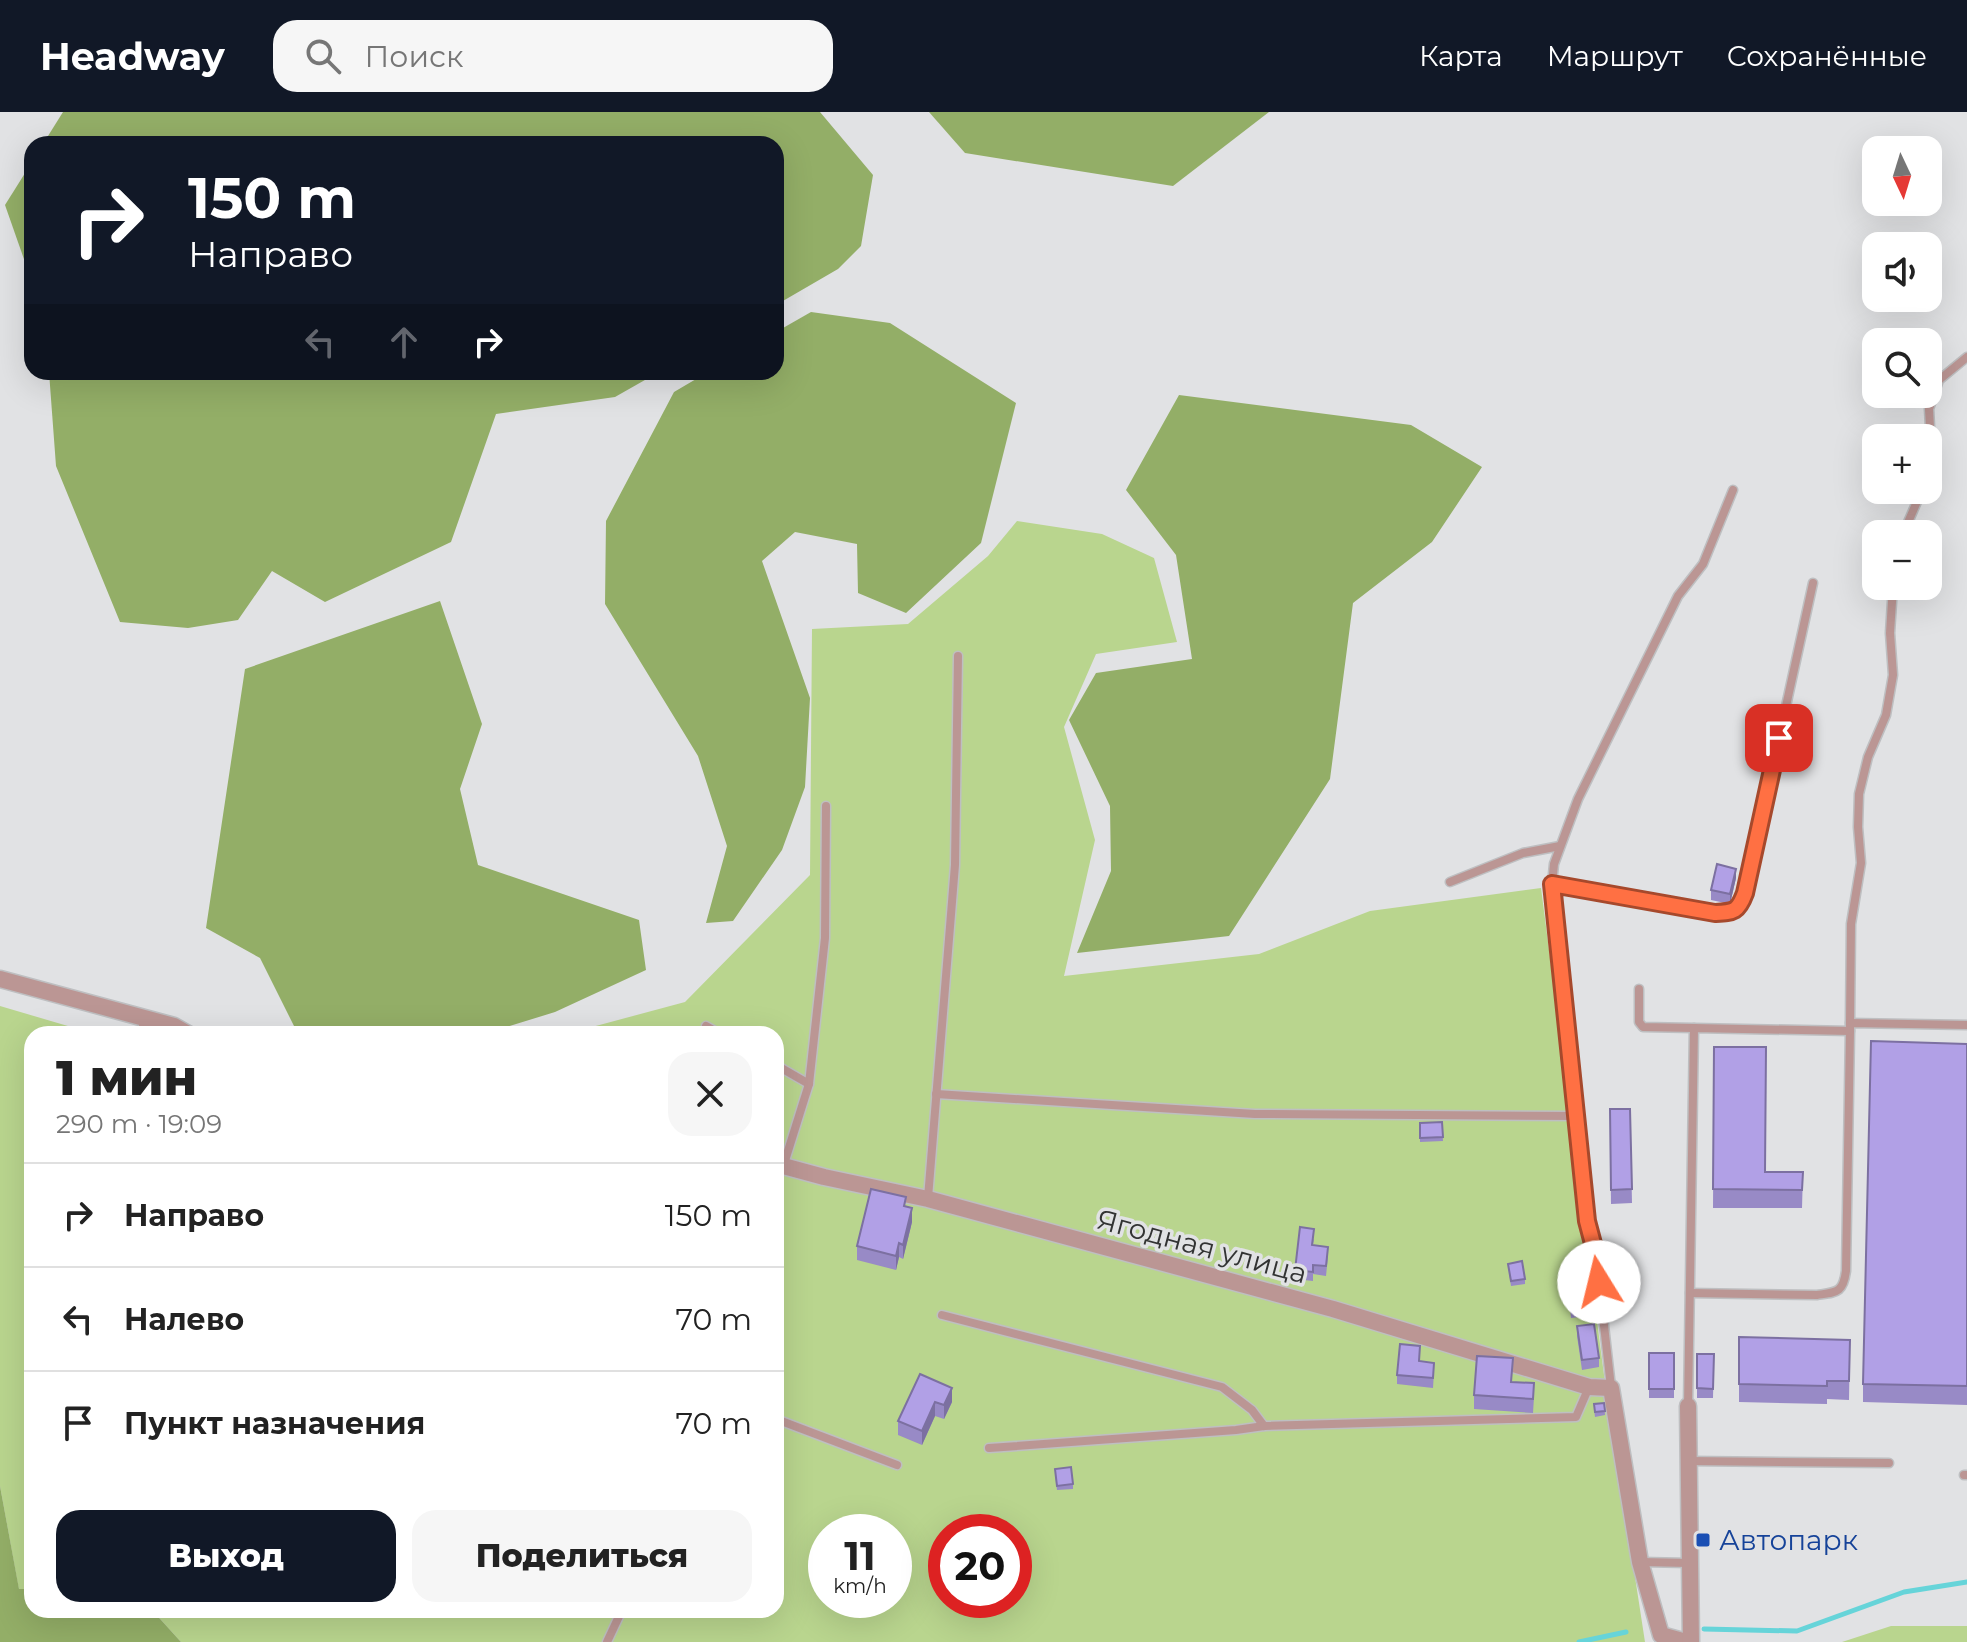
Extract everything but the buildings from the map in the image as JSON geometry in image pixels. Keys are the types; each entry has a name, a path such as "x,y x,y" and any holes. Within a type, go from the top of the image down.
{"street":[{"path":"0,979 143,1026 174,1026"},
{"name":"Ягодная улица","path":"784,1171 928,1199 1333,1309 1589,1387 1611,1388"},
{"path":"1611,1388 1640,1562 1661,1638 1688,1642 1688,1406"}],"lane":[{"path":"1930,424 1929,409 1939,380 1967,357"},
{"path":"1611,1388 1596,1255 1587,1221 1552,884 1554,864 1578,799 1678,596 1703,564 1733,490"},
{"path":"1552,884 1715,913 1732,912 1740,907 1813,583"},
{"path":"1690,1293 1817,1295 1836,1292 1844,1285 1851,924 1861,863 1859,794 1868,757 1886,715 1893,675 1890,633 1892,600"},
{"path":"928,1199 955,865 958,656"},
{"path":"784,1153 809,1084 825,938 826,806"},
{"path":"1450,882 1523,853 1560,846"},
{"path":"1639,989 1639,1022 1643,1027 1967,1025"},
{"path":"1688,1406 1694,1028"},
{"path":"784,1070 809,1084"},
{"path":"936,1094 1255,1114 1578,1116"},
{"path":"942,1315 1222,1387 1252,1410 1264,1426"},
{"path":"989,1448 1264,1426 1576,1417 1589,1387"},
{"path":"784,1422 897,1465"},
{"path":"1688,1461 1889,1463"},
{"path":"1640,1562 1689,1563"},
{"path":"607,1642 618,1618"}],"green space":[{"path":"63,112 820,112 873,175 861,246 838,269 784,300 784,136 48,136"},
{"path":"929,112 1269,112 1173,186 965,153"},
{"path":"24,175 24,259 5,205"},
{"path":"811,312 890,323 1016,403 981,543 906,613 858,593 857,544 795,532 762,561 810,698 805,787 782,850 733,921 706,923 727,846 698,756 605,604 606,521 674,392 694,380 784,380 784,327"},
{"path":"50,380 645,380 615,397 496,414 451,542 325,602 272,571 238,620 188,628 120,622 56,466"},
{"path":"1179,395 1411,425 1482,467 1432,542 1353,603 1330,779 1229,936 1077,953 1111,871 1110,806 1069,720 1096,673 1192,659 1176,555 1126,490"},
{"path":"1017,521 1102,534 1154,558 1177,642 1096,654 1064,727 1095,840 1064,976 1259,954 1370,911 1541,888 1604,1375 1645,1642 181,1642 159,1618 784,1618 784,1026 596,1026 685,1002 810,875 812,629 908,624 988,556"},
{"path":"440,601 482,724 460,789 478,865 639,920 646,970 555,1012 510,1026 294,1026 260,958 206,928 245,669"},
{"path":"0,1006 68,1026 24,1026 24,1590 19,1590 0,1486"},
{"path":"0,1486 19,1589 24,1589 24,1618 159,1618 181,1642 0,1642"},
{"path":"1891,1626 1967,1626 1967,1642 1842,1642"}],"waterway":[{"path":"1704,1629 1797,1631 1904,1592 1967,1582"},
{"path":"1579,1642 1626,1632"}],"place":[{"name":"Автопарк","path":"1703,1540"}],"route":[{"path":"1599,1282 1587,1221 1552,884 1715,913 1732,912 1740,907 1779,738"}]}
